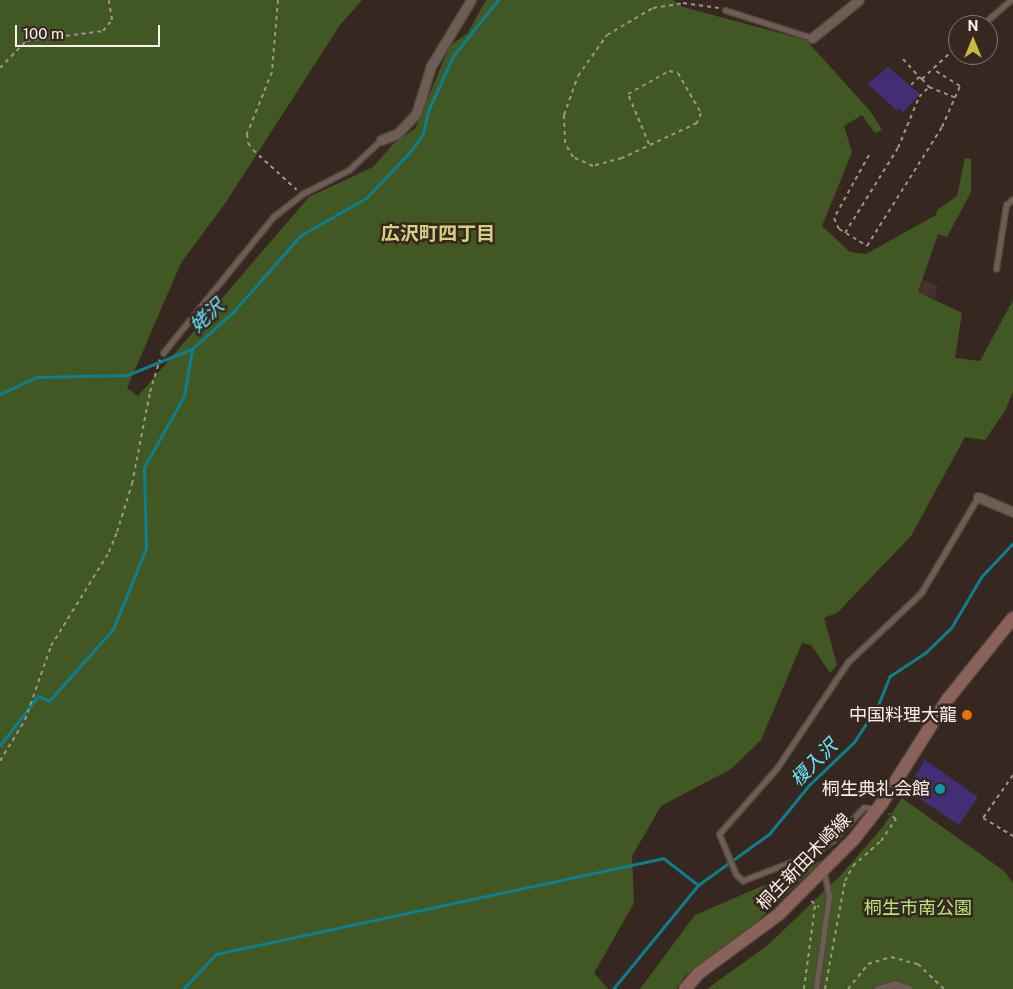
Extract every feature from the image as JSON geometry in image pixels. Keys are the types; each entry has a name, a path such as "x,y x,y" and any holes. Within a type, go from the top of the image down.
{"main road":[{"name":"桐生新田木崎線","path":"685,989 699,974 758,933 883,812 947,700 1013,618"}],"street":[{"path":"381,140 398,133 416,114 422,102 431,66 471,0"},
{"path":"812,38 858,0"},
{"path":"978,497 1013,512"},
{"path":"878,989 896,984 908,989"}],"lane":[{"path":"994,15 1011,0"},
{"path":"725,10 812,38"},
{"path":"163,354 262,230 302,194 349,170 381,140"},
{"path":"996,269 1006,204 1013,199"},
{"path":"883,812 872,806 864,808 833,841 816,853 751,880 743,881 736,875 719,834 777,768 848,662 921,593 978,497"},
{"path":"816,989 815,982 829,897 824,871"},
{"path":"811,989 815,982"}],"path":[{"path":"0,68 26,41 103,31 112,20 109,0"},
{"path":"278,0 272,72 248,125 248,144 302,194"},
{"path":"650,144 628,94 674,70 700,114 700,119 650,144 593,166 573,157 566,143 564,115 578,76 608,35 652,8 683,4 725,10"},
{"path":"911,85 948,55"},
{"path":"903,59 929,86 955,97"},
{"path":"869,155 835,214 836,225 845,233 870,244 942,127 960,86 933,69"},
{"path":"845,233 898,148 919,97 929,86"},
{"path":"0,761 25,720 52,646 109,552 125,510 150,392 163,354"},
{"path":"1013,775 983,818 1013,836"},
{"path":"825,989 845,880 853,866 881,841 896,819 883,812"},
{"path":"811,901 815,906 819,907"},
{"path":"804,989 815,906"},
{"path":"848,989 868,964 891,956 918,964 944,989"}],"shaded area":[{"path":"923,280 938,286 934,298 918,292"}],"green space":[{"path":"0,0 362,0 340,25 226,202 181,263 127,388 138,396 309,197 373,167 395,142 415,129 450,45 467,34 486,0 673,0 683,7 806,40 871,112 882,130 875,133 862,115 844,126 852,152 822,226 850,252 866,254 936,215 937,210 957,196 965,158 971,159 971,192 947,237 938,234 918,292 962,313 955,358 980,361 1013,300 1013,392 1005,411 985,440 965,437 911,536 838,612 824,618 837,665 830,673 811,645 802,643 761,740 731,769 661,806 632,856 634,903 594,973 608,989 0,989"},
{"name":"桐生市南公園","path":"902,798 1004,871 1013,883 1013,989 707,989 769,944 840,876 882,828"},
{"path":"823,860 749,929 685,976 676,989 640,989 695,915"}],"building":[{"path":"888,67 920,94 903,112 899,108 897,111 868,84"},
{"name":"桐生典礼会館","path":"925,760 978,797 959,825 911,793 920,779 915,776"}],"waterway":[{"name":"姥沢","path":"0,745 38,696 49,701 113,629 146,548 144,467 184,396 192,349 233,312 301,235 366,198 409,153 423,134 428,111 453,56 498,0"},
{"path":"0,394 36,377 127,375 191,349"},
{"name":"榎入沢","path":"613,989 698,885 769,834 809,785 854,742 878,705 890,676 926,652 951,628 981,577 1013,543"},
{"path":"183,989 216,954 663,858 698,885"}],"place":[{"name":"中国料理大龍","path":"967,715"},
{"name":"桐生典礼会館","path":"940,789"}],"district":[{"name":"広沢町四丁目","path":"438,234"}]}
